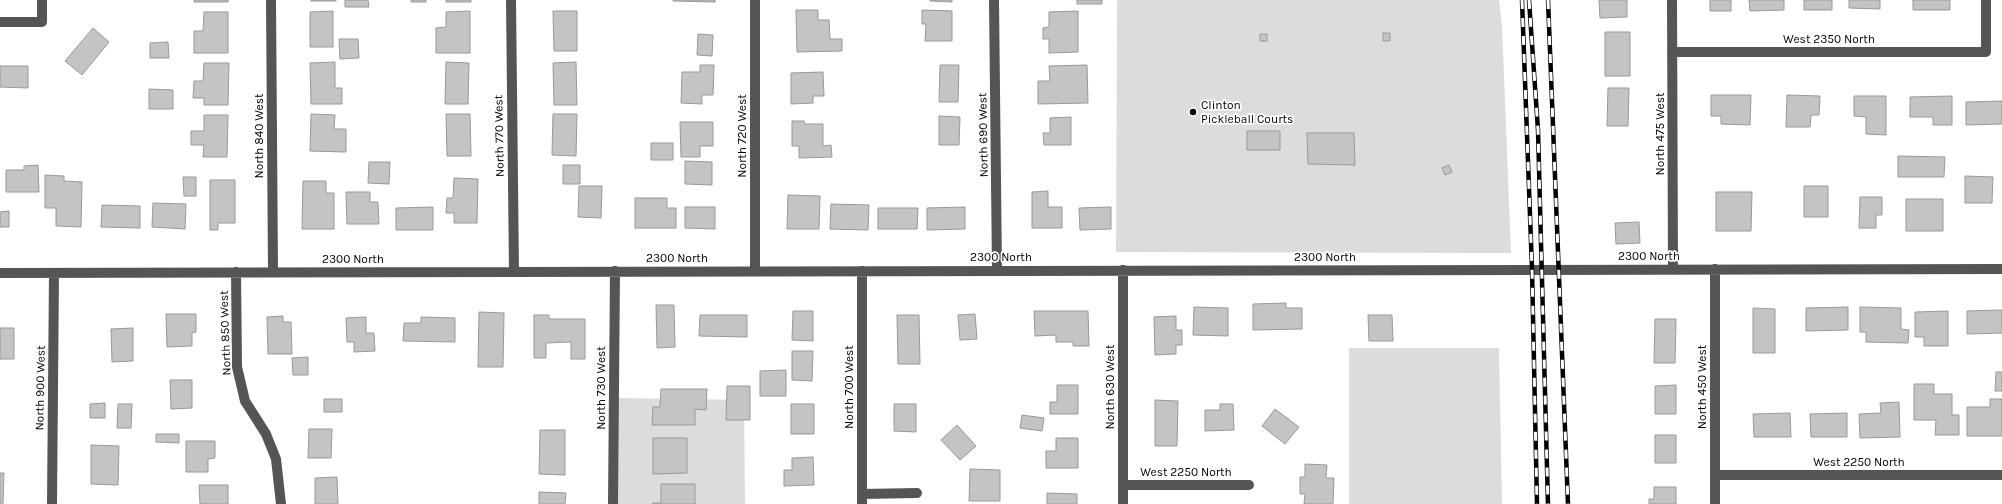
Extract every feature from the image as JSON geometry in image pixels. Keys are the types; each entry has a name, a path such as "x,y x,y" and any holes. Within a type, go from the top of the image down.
{"street":[{"path":"0,22 42,22 42,0"},
{"name":"North 840 West","path":"271,0 273,272"},
{"name":"North 770 West","path":"511,0 514,272"},
{"name":"North 720 West","path":"755,0 755,271"},
{"name":"North 690 West","path":"994,0 997,270"},
{"name":"North 475 West","path":"1672,0 1673,269"},
{"name":"West 2350 North","path":"1672,52 1986,52 1986,0"},
{"name":"North 450 West","path":"1715,269 1715,504"},
{"name":"2300 North","path":"0,273 2002,269"},
{"name":"North 630 West","path":"1123,270 1123,504"},
{"name":"North 730 West","path":"613,504 614,271"},
{"name":"North 700 West","path":"862,271 862,499"},
{"name":"North 850 West","path":"236,272 237,367 245,401 266,434 276,459 281,504"},
{"name":"North 900 West","path":"52,504 54,273"},
{"name":"West 2250 North","path":"1715,475 2002,475"},
{"name":"West 2250 North","path":"1123,485 1249,485"},
{"path":"862,499 917,494"}],"shaded area":[{"path":"1117,0 1499,0 1502,26 1511,253 1116,252"},
{"path":"1349,348 1499,348 1502,504 1349,504"},
{"path":"617,398 744,400 745,504 618,504"}],"building":[{"path":"194,0 228,0 228,2 194,2"},
{"path":"336,0 336,1 311,1"},
{"path":"345,0 368,0 369,7 345,7"},
{"path":"411,0 426,0 426,2 411,2"},
{"path":"446,0 471,0 471,2 446,2"},
{"path":"715,0 715,2 673,1"},
{"path":"952,0 952,2 930,1"},
{"path":"1077,0 1102,0 1102,4 1077,4"},
{"path":"1599,0 1627,0 1627,17 1600,18"},
{"path":"1710,0 1731,0 1731,11 1710,11"},
{"path":"1749,0 1784,0 1784,10 1750,11"},
{"path":"1804,0 1832,0 1832,10 1804,10"},
{"path":"1849,0 1880,0 1880,9 1849,8"},
{"path":"1913,0 1950,0 1950,10 1913,10"},
{"path":"796,10 818,10 818,20 829,20 830,39 842,39 842,51 797,52"},
{"path":"922,10 952,11 952,41 925,41 926,24 922,24"},
{"path":"333,11 333,47 310,47 310,12"},
{"path":"470,11 470,53 436,53 436,28 446,27 446,12"},
{"path":"553,11 577,11 577,51 554,51"},
{"path":"1078,11 1078,52 1049,53 1049,39 1043,39 1043,28 1049,27 1049,12"},
{"path":"204,12 228,12 228,53 194,53 194,31 203,31"},
{"path":"93,28 109,42 82,75 65,61"},
{"path":"1605,32 1630,32 1630,76 1605,76"},
{"path":"1383,33 1390,33 1390,41 1383,41"},
{"path":"698,34 713,35 712,56 697,55"},
{"path":"1260,34 1267,34 1267,41 1260,41"},
{"path":"339,39 358,39 359,58 340,59"},
{"path":"168,42 169,58 150,58 150,43"},
{"path":"335,62 335,88 342,88 342,104 311,104 310,63"},
{"path":"446,62 469,63 468,104 445,104"},
{"path":"576,62 577,105 554,105 553,63"},
{"path":"204,63 229,63 228,105 204,105 204,98 193,98 194,81 203,81"},
{"path":"700,65 714,65 713,95 702,95 702,104 681,103 682,72 700,72"},
{"path":"940,65 959,65 958,102 939,102"},
{"path":"1087,65 1088,103 1038,104 1038,81 1050,81 1049,66"},
{"path":"0,66 28,66 28,88 0,87"},
{"path":"823,72 824,96 813,96 813,103 791,104 791,73"},
{"path":"1608,88 1629,88 1628,126 1607,126"},
{"path":"149,89 173,90 173,109 149,109"},
{"path":"1711,95 1751,95 1750,125 1721,124 1721,116 1711,116"},
{"path":"1787,95 1820,96 1819,115 1811,115 1810,127 1786,127"},
{"path":"1854,96 1886,96 1886,135 1866,134 1866,117 1854,116"},
{"path":"1952,96 1952,125 1933,125 1933,117 1910,117 1910,97"},
{"path":"2002,101 2002,124 1966,125 1966,102"},
{"path":"311,114 335,115 334,129 346,129 346,152 310,151"},
{"path":"446,114 470,114 471,156 447,156"},
{"path":"553,114 577,114 576,156 552,155"},
{"path":"204,115 228,115 227,157 203,157 204,145 191,145 191,131 204,131"},
{"path":"939,116 960,117 959,145 939,145"},
{"path":"1071,117 1071,145 1044,145 1043,133 1050,133 1050,118"},
{"path":"792,121 804,121 805,124 823,124 823,146 831,145 832,157 799,158 799,146 792,146"},
{"path":"680,122 713,122 713,146 700,146 700,157 681,157"},
{"path":"1247,131 1280,131 1280,150 1247,150"},
{"path":"1307,133 1354,133 1355,165 1308,164"},
{"path":"651,143 673,143 673,160 651,160"},
{"path":"1898,156 1945,157 1944,177 1898,177"},
{"path":"685,161 712,162 712,185 685,184"},
{"path":"369,162 390,162 389,184 368,183"},
{"path":"38,165 39,192 6,192 6,170 24,170 24,166"},
{"path":"563,165 580,165 580,184 563,184"},
{"path":"1449,165 1452,172 1445,175 1442,168"},
{"path":"45,175 64,176 64,181 82,182 81,227 56,226 56,208 45,208"},
{"path":"1965,176 1993,177 1992,203 1965,203"},
{"path":"183,177 196,177 196,196 184,196"},
{"path":"454,178 478,179 477,223 454,223 454,213 446,213 447,198 453,198"},
{"path":"210,180 235,180 235,223 218,223 218,230 210,230"},
{"path":"303,181 326,181 326,193 334,193 334,229 302,229"},
{"path":"579,186 602,186 601,218 578,217"},
{"path":"1804,186 1828,186 1828,217 1804,217"},
{"path":"1048,191 1048,207 1062,207 1062,228 1032,228 1032,192"},
{"path":"346,192 370,192 370,202 378,202 379,224 347,224"},
{"path":"1716,192 1752,192 1751,231 1716,231"},
{"path":"788,195 820,196 819,229 787,229"},
{"path":"1860,197 1882,197 1882,215 1876,215 1876,228 1859,228"},
{"path":"635,198 667,198 667,208 676,208 676,228 635,228"},
{"path":"1906,199 1943,199 1943,231 1906,231"},
{"path":"153,203 186,204 185,229 152,227"},
{"path":"831,204 869,205 868,230 830,229"},
{"path":"102,205 140,206 140,228 101,227"},
{"path":"433,207 433,230 396,230 396,208"},
{"path":"685,207 715,207 715,229 685,228"},
{"path":"965,207 965,229 927,230 927,208"},
{"path":"1111,207 1111,229 1080,230 1079,208"},
{"path":"878,208 918,208 917,229 878,229"},
{"path":"9,211 9,227 0,227 0,212"},
{"path":"1639,222 1640,243 1616,244 1615,223"},
{"path":"1286,303 1286,308 1302,308 1302,329 1253,330 1253,304"},
{"path":"656,305 674,305 675,347 657,348"},
{"path":"1194,307 1228,308 1228,336 1193,335"},
{"path":"1848,307 1848,330 1806,331 1806,308"},
{"path":"1860,307 1901,308 1901,329 1909,330 1908,343 1866,342 1866,332 1860,332"},
{"path":"1753,308 1775,309 1775,353 1753,353"},
{"path":"2002,310 2002,333 1967,334 1967,311"},
{"path":"793,311 813,311 813,341 792,340"},
{"path":"1034,311 1088,311 1089,346 1073,346 1073,342 1056,342 1056,335 1035,336"},
{"path":"1948,311 1948,346 1924,346 1924,337 1915,337 1915,312"},
{"path":"479,312 504,313 503,367 478,367"},
{"path":"166,314 196,314 196,332 192,333 192,346 167,347"},
{"path":"975,314 977,339 960,340 958,315"},
{"path":"534,315 549,315 549,319 585,319 585,359 571,359 571,342 546,343 546,358 534,358"},
{"path":"700,315 747,315 747,337 699,336"},
{"path":"897,315 919,315 920,364 898,364"},
{"path":"1368,315 1392,315 1393,341 1369,341"},
{"path":"283,316 283,322 291,322 292,354 268,354 267,317"},
{"path":"1176,316 1176,330 1182,330 1182,345 1176,345 1176,354 1155,355 1154,317"},
{"path":"366,317 366,333 374,333 375,351 354,352 354,342 347,342 346,318"},
{"path":"421,317 455,318 455,342 403,341 404,323 421,323"},
{"path":"1655,319 1676,319 1675,363 1654,363"},
{"path":"0,328 14,328 14,359 0,359"},
{"path":"133,328 133,361 112,362 111,329"},
{"path":"792,351 813,351 812,381 792,380"},
{"path":"308,357 308,375 293,375 292,358"},
{"path":"786,370 786,396 760,396 760,371"},
{"path":"1996,372 2002,372 2002,391 1995,391"},
{"path":"170,380 192,380 192,408 171,409"},
{"path":"1914,384 1934,384 1934,394 1952,394 1952,415 1959,415 1959,435 1935,435 1936,420 1914,420"},
{"path":"1057,385 1078,385 1078,414 1050,414 1050,402 1057,402"},
{"path":"1676,385 1676,414 1655,414 1655,386"},
{"path":"727,386 750,386 750,420 726,420"},
{"path":"661,389 707,389 706,410 695,409 695,425 652,425 653,407 660,407"},
{"path":"324,399 342,399 342,412 324,412"},
{"path":"1990,399 2002,399 2002,436 1967,436 1967,407 1990,407"},
{"path":"1155,400 1178,401 1177,446 1155,446"},
{"path":"1899,402 1900,437 1860,438 1859,414 1881,413 1880,403"},
{"path":"105,403 105,418 90,418 90,404"},
{"path":"118,404 132,404 131,428 117,428"},
{"path":"791,404 814,404 814,434 791,434"},
{"path":"894,404 916,404 916,432 894,431"},
{"path":"1220,404 1233,404 1234,430 1205,431 1205,410 1220,410"},
{"path":"1275,409 1299,427 1285,444 1262,426"},
{"path":"1790,413 1791,437 1754,437 1753,414"},
{"path":"1847,413 1847,437 1811,437 1810,414"},
{"path":"1022,415 1044,418 1042,431 1020,428"},
{"path":"957,425 976,446 960,460 941,440"},
{"path":"309,429 332,429 331,458 308,458"},
{"path":"540,430 565,430 565,475 539,474"},
{"path":"156,434 179,434 179,443 156,442"},
{"path":"1655,435 1676,435 1676,463 1655,463"},
{"path":"653,438 687,438 687,473 653,474"},
{"path":"1056,438 1078,438 1078,468 1046,468 1046,451 1056,451"},
{"path":"186,441 215,441 215,458 208,459 208,472 186,472"},
{"path":"91,445 119,446 118,485 91,484"},
{"path":"813,457 814,485 784,486 784,470 792,470 792,458"},
{"path":"1305,464 1327,465 1326,478 1334,478 1333,504 1304,504 1305,494 1300,494 1300,477 1305,477"},
{"path":"970,469 1000,470 1000,501 969,501"},
{"path":"0,473 4,473 3,504 0,504"},
{"path":"337,477 338,504 315,504 315,478"},
{"path":"661,484 695,484 695,504 652,504 661,503"},
{"path":"199,485 228,485 228,504 200,504"},
{"path":"1654,487 1676,487 1676,504 1649,504 1649,499 1654,499"},
{"path":"539,492 566,493 565,504 539,504"},
{"path":"1047,493 1077,494 1077,504 1047,504"}],"railway":[{"path":"1522,0 1532,269 1537,504"},
{"path":"1529,0 1538,130 1548,504"},
{"path":"1548,0 1568,504"}],"place":[{"name":"Clinton Pickleball Courts","path":"1193,112"}]}
